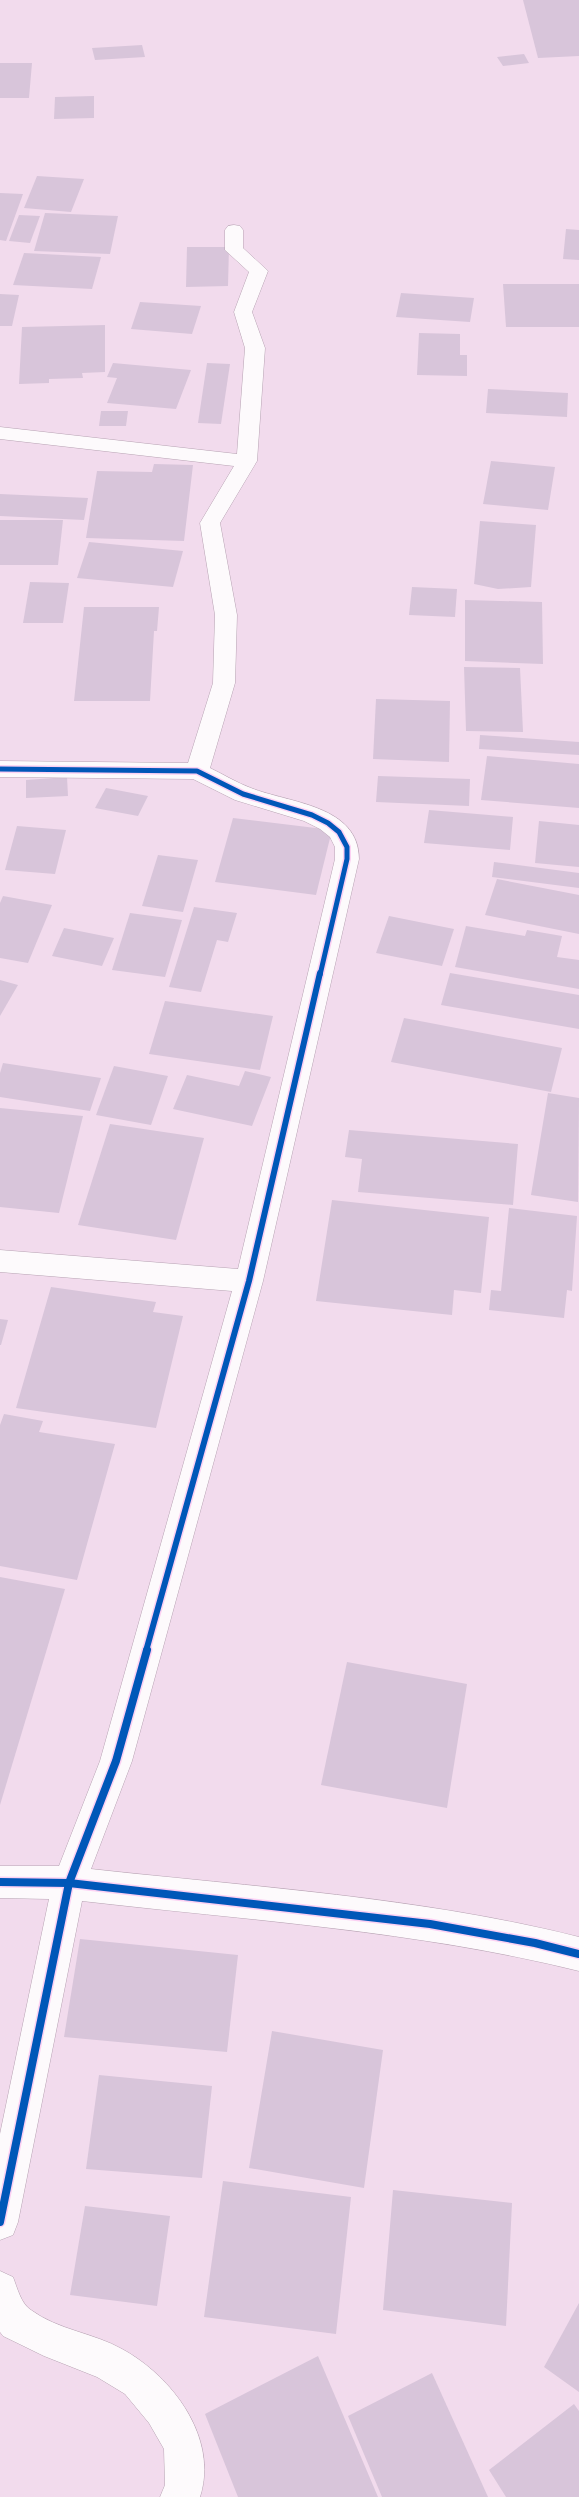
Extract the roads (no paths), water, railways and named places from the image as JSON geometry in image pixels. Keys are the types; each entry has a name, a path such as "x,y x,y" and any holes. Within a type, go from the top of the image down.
{"street":[{"path":"197,771 224,683 226,615 210,523 247,460 248,418 256,364 256,348 243,312 259,271 234,250 234,230"},
{"path":"0,433 247,460"},
{"path":"0,769 197,771 243,794 312,815 328,823 339,832 347,846 347,859 249,1280 116,1761 69,1883 0,2222"},
{"path":"0,1261 249,1280"},
{"path":"0,1882 69,1883 430,1924 535,1943 579,1954"},
{"path":"0,2290 3,2302 16,2323 57,2343 108,2362 138,2381 163,2409 183,2446 184,2485 180,2497"}]}
